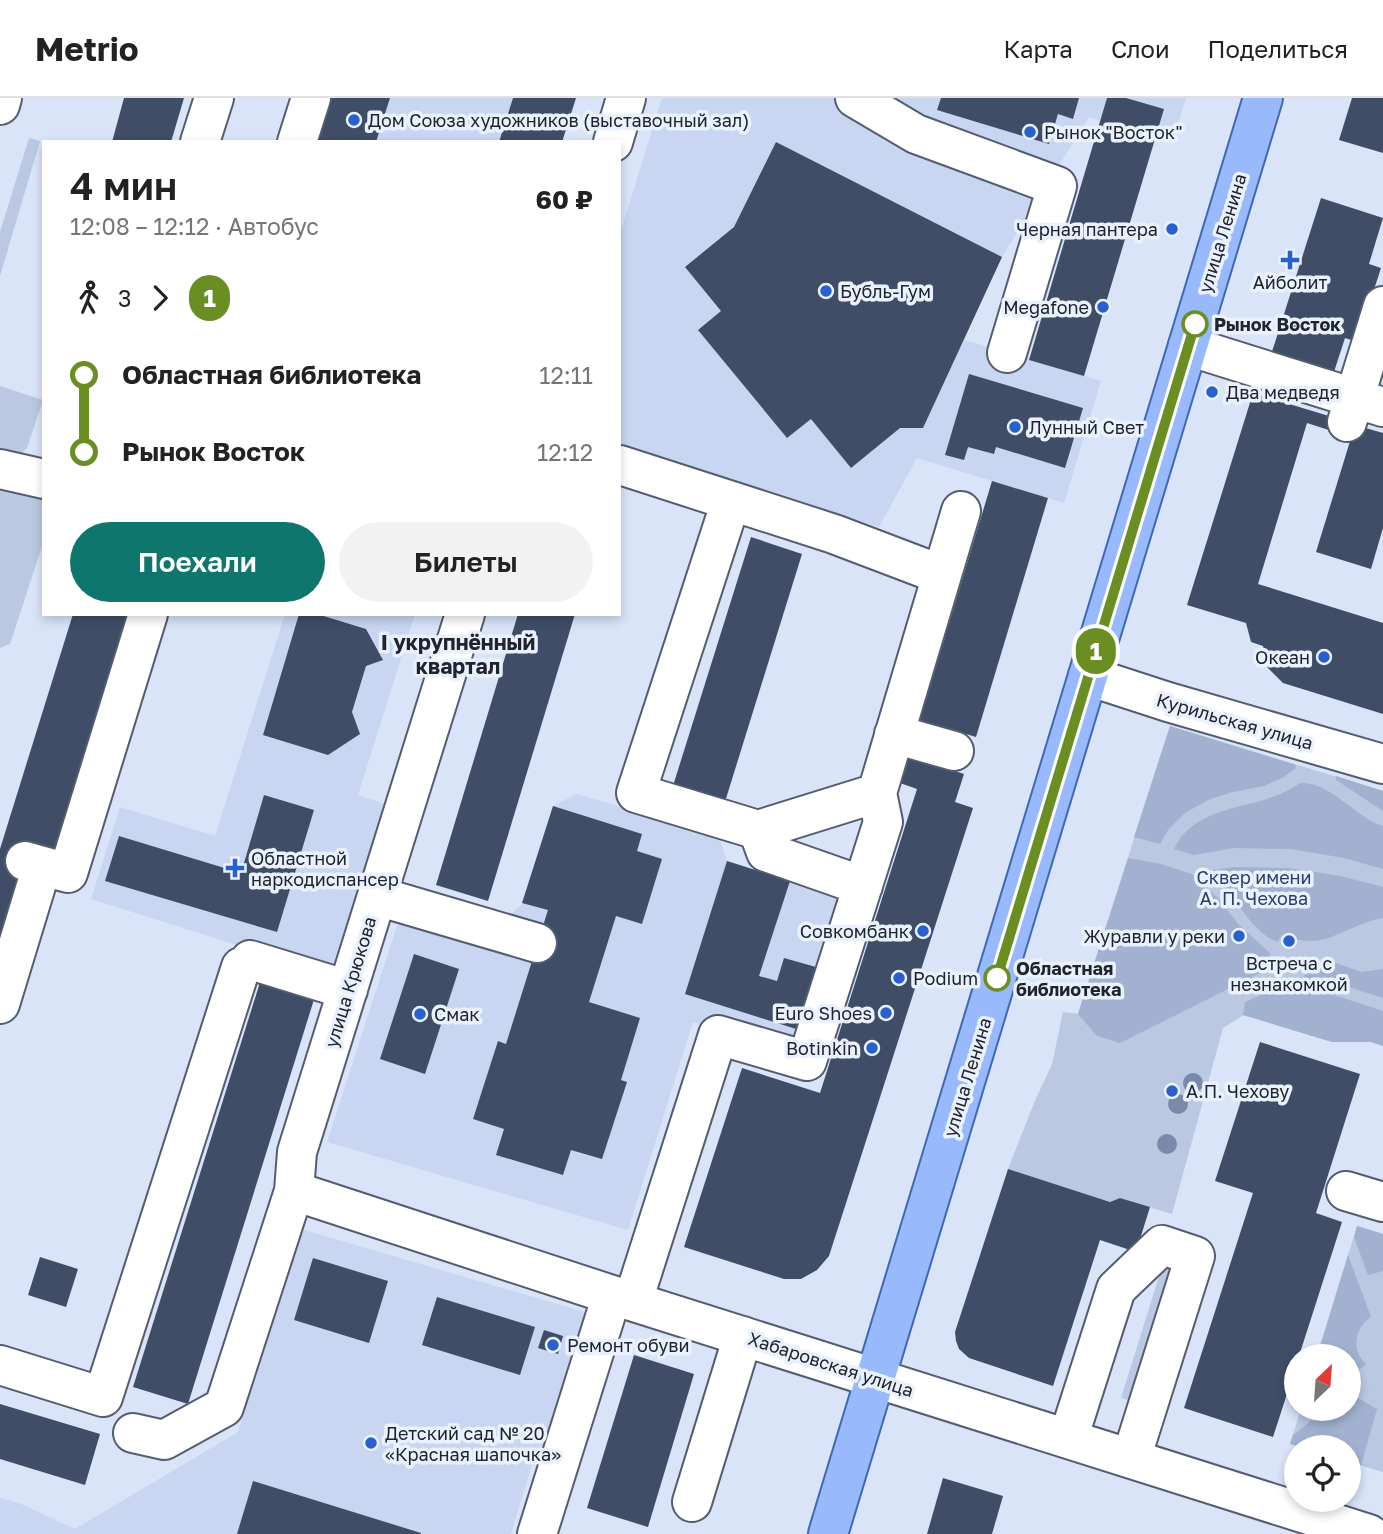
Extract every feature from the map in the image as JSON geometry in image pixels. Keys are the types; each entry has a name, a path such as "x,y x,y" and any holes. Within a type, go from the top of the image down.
{"main road":[{"name":"улица Ленина","path":"828,1534 1263,98"}],"street":[{"path":"0,105 2,98"},
{"path":"202,140 214,98"},
{"path":"298,140 311,98"},
{"path":"614,140 626,98"},
{"path":"855,98 916,134 1057,186 1007,354"},
{"path":"1188,346 1361,409 1383,306"},
{"path":"621,465 834,534 943,575"},
{"path":"0,469 42,479"},
{"path":"731,501 636,793 758,830 877,793"},
{"path":"537,1534 718,1035 807,1061 883,822 877,793 961,511"},
{"path":"0,1004 34,863 68,873 147,616"},
{"name":"улица Крюкова","path":"133,1433 164,1440 224,1408 294,1191 297,1152 464,616"},
{"name":"Курильская улица","path":"1088,676 1383,764"},
{"path":"894,734 954,751"},
{"path":"758,830 766,852 863,886"},
{"path":"377,896 537,943"},
{"path":"0,1364 103,1397 245,963 348,990"},
{"name":"Хабаровская улица","path":"294,1191 622,1298 1369,1534"},
{"path":"1346,1191 1383,1202"},
{"path":"1068,1439 1116,1289 1162,1245 1180,1250 1195,1256 1130,1459"},
{"path":"692,1502 743,1336"}],"shaded area":[{"path":"302,98 576,98 563,140 290,140"},
{"path":"662,98 1186,98 1173,141 1089,117 1002,257 964,340 1101,381 1064,503 917,458 879,527 621,445 621,231"},
{"name":"Областной наркодиспансер","path":"284,616 414,616 358,795 388,805 335,976 91,899 120,807 215,836"},
{"path":"577,794 719,836 727,861 846,898 798,1052 693,1022 628,1230 327,1142 407,895 503,922 523,903 553,806"},
{"path":"301,1229 588,1313 549,1439 535,1455 511,1534 0,1534 0,1498 19,1503 75,1529 238,1432"}],"green space":[{"path":"29,138 40,141 0,276 0,232"},
{"path":"0,386 42,400 27,448 18,457 0,456"},
{"path":"0,486 42,499 42,546 10,644 0,648"},
{"name":"Сквер имени А. П. Чехова","path":"1170,726 1383,791 1383,1046 1371,1042 1332,1042 1244,1015 1223,1028 1172,1214 1120,1198 1110,1202 1008,1169 1052,1064 1063,1012 1078,1014"},
{"path":"1170,726 1296,765 1295,769 1264,786 1210,799 1185,813 1168,830 1160,844 1134,837"},
{"path":"1336,776 1383,791 1383,811 1336,780"},
{"path":"1300,783 1322,788 1372,822 1383,826 1383,869 1344,858 1291,849 1234,848 1194,855 1174,849 1184,833 1198,822 1231,808 1268,799"},
{"path":"1128,858 1161,864 1192,874 1219,899 1238,924 1270,953 1272,961 1268,969 1120,1043 1097,1036 1078,1014"},
{"path":"1235,867 1289,868 1340,876 1383,887 1383,918 1325,939 1314,941 1281,936 1278,942 1256,927 1228,892 1211,877 1213,870"},
{"path":"1333,962 1361,972 1383,969 1383,998 1330,981 1304,978 1304,975"},
{"path":"1275,988 1292,992 1328,993 1383,1011 1383,1046 1371,1042 1332,1042 1243,1015 1245,1002"},
{"path":"1357,1226 1383,1234 1383,1472 1361,1466 1361,1435 1293,1435 1297,1421 1362,1421 1362,1344 1321,1344"},
{"path":"1357,1226 1383,1234 1383,1271 1368,1275 1354,1237"},
{"path":"1348,1255 1371,1317 1361,1327 1357,1344 1321,1344"},
{"path":"1162,1267 1178,1272 1137,1402 1121,1398"},
{"path":"1362,1400 1377,1409 1361,1465 1361,1435 1293,1435 1311,1421 1362,1421"}],"building":[{"path":"124,98 184,98 172,140 113,140"},
{"name":"Дом Союза художников (выставочный зал)","path":"331,98 390,98 377,140 318,140"},
{"path":"513,98 576,98 563,140 500,140"},
{"name":"Рынок \"Восток\"","path":"941,98 1079,98 1073,119 1058,114 1049,144 937,110"},
{"path":"1107,98 1126,98 1164,109 1084,376 1029,360"},
{"path":"1352,98 1383,98 1383,153 1339,140"},
{"path":"776,142 1002,257 923,428 900,428 851,468 811,419 787,438 698,330 721,311 685,267 734,227"},
{"path":"1321,198 1383,218 1369,264 1381,268 1357,342 1345,338 1332,378 1270,358"},
{"name":"Лунный Свет","path":"969,374 1083,408 1065,468 996,447 994,454 968,447 964,460 945,455"},
{"path":"1253,393 1339,419 1335,432 1307,423 1258,584 1383,623 1383,714 1283,683 1267,667 1263,646 1251,642 1246,623 1187,605"},
{"path":"1355,425 1383,433 1383,528 1371,569 1316,552"},
{"path":"992,481 1048,498 976,737 920,720"},
{"path":"751,537 802,554 724,805 672,789"},
{"path":"72,616 133,616 60,853 0,939 0,849"},
{"path":"298,616 324,616 366,629 383,660 366,666 352,712 360,734 328,755 263,735"},
{"path":"517,616 574,616 488,901 436,885"},
{"path":"909,756 964,774 955,802 973,808 829,1256 817,1270 801,1279 784,1279 684,1247 742,1068 820,1093 917,789 900,783"},
{"path":"264,795 314,810 277,932 105,881 119,836 241,873"},
{"path":"553,806 642,834 637,851 662,859 642,924 616,916 589,1002 640,1018 621,1080 627,1082 602,1159 571,1150 563,1175 496,1155 504,1129 473,1119 498,1041 506,1044 548,910 522,903"},
{"path":"727,861 790,881 759,976 777,981 784,958 816,967 796,1029 685,994"},
{"name":"Смак","path":"414,954 459,969 425,1074 380,1059"},
{"path":"262,976 316,993 188,1404 133,1387"},
{"path":"1260,1042 1360,1074 1316,1213 1342,1222 1303,1344 1284,1344 1284,1403 1273,1437 1184,1408 1253,1193 1215,1181"},
{"path":"1008,1169 1110,1202 1120,1198 1150,1207 1136,1252 1100,1240 1053,1386 969,1358 959,1349 956,1341 955,1332"},
{"path":"40,1257 78,1269 66,1307 28,1295"},
{"path":"313,1258 388,1281 369,1343 294,1320"},
{"path":"437,1297 535,1327 520,1375 422,1345"},
{"path":"544,1330 563,1336 558,1354 538,1348"},
{"path":"634,1355 694,1374 648,1527 587,1508"},
{"path":"0,1404 100,1434 85,1485 0,1459"},
{"path":"943,1478 1003,1496 992,1534 927,1534"},
{"path":"253,1481 421,1533 421,1534 237,1534"}],"bus line":[{"name":"1","path":"997,978 1195,324"}],"place":[{"name":"Дом Союза художников (выставочный зал)","path":"354,120"},
{"name":"Рынок \"Восток\"","path":"1030,132"},
{"name":"Черная пантера","path":"1172,229"},
{"name":"Айболит","path":"1290,260"},
{"name":"Бубль-Гум","path":"826,291"},
{"name":"Megafone","path":"1103,307"},
{"name":"Рынок Восток","path":"1195,324"},
{"name":"Два медведя","path":"1212,392"},
{"name":"Лунный Свет","path":"1015,427"},
{"name":"Океан","path":"1324,657"},
{"name":"Областной наркодиспансер","path":"235,868"},
{"name":"Совкомбанк","path":"923,931"},
{"name":"Журавли у реки","path":"1239,936"},
{"name":"Встреча с незнакомкой","path":"1289,941"},
{"name":"Podium","path":"899,978"},
{"name":"Областная библиотека","path":"997,978"},
{"name":"Euro Shoes","path":"886,1013"},
{"name":"Смак","path":"420,1014"},
{"name":"Botinkin","path":"872,1048"},
{"name":"А.П. Чехову","path":"1172,1091"},
{"name":"Ремонт обуви","path":"553,1345"},
{"name":"Детский сад № 20 «Красная шапочка»","path":"371,1443"}],"district":[{"name":"I укрупнённый квартал","path":"458,654"}]}
